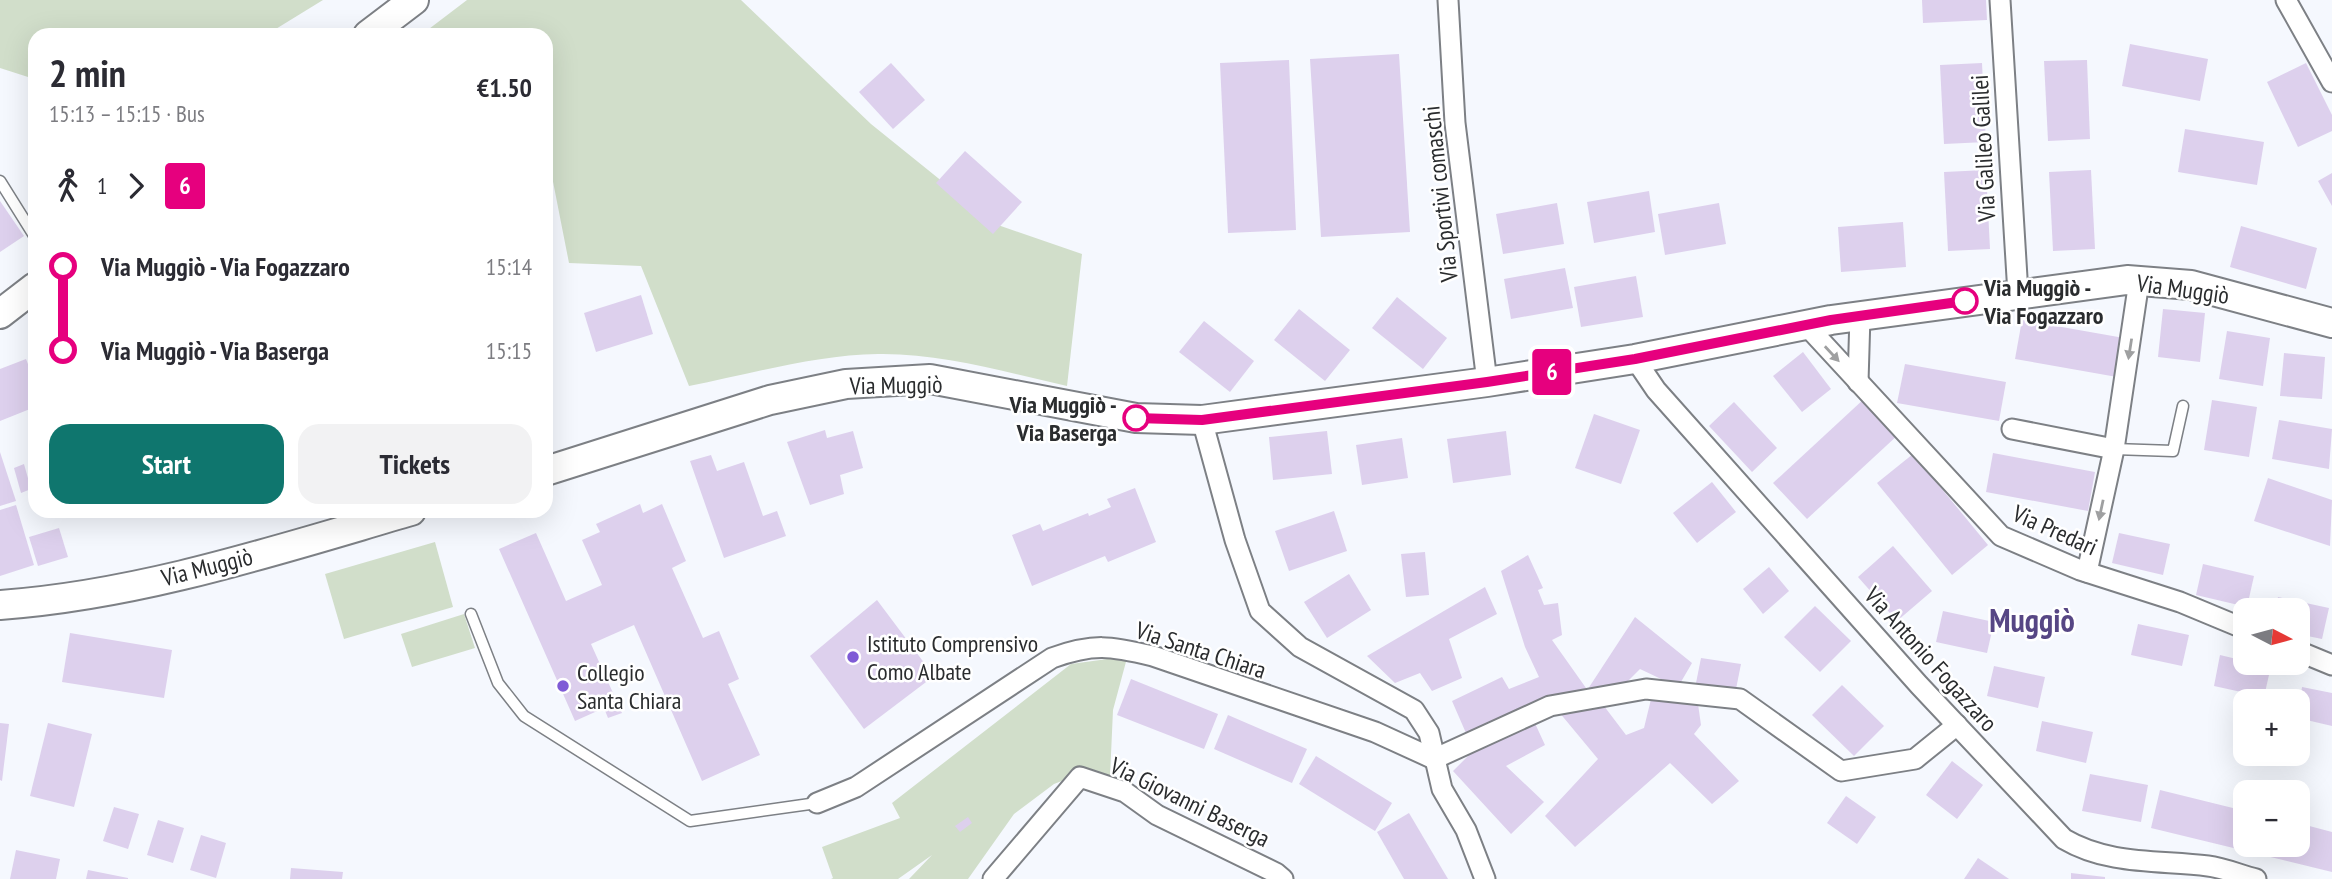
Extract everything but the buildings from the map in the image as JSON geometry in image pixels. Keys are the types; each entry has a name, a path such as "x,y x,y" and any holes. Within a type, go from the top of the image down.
{"street":[{"path":"377,28 414,0"},
{"name":"Via Sportivi comaschi","path":"1448,0 1455,123 1487,382"},
{"name":"Via Galileo Galilei","path":"2000,0 2018,294"},
{"path":"2287,1 2332,82"},
{"path":"2087,572 2114,449 2139,281"},
{"name":"Via Muggiò","path":"553,469 770,401 846,384 930,379 1136,418 1202,420 1487,382 1635,359 1860,316 2018,294 2139,281 2192,285 2332,323"},
{"path":"0,314 28,292"},
{"path":"1858,382 1860,316"},
{"name":"Via Predari","path":"1806,325 2001,537 2087,572 2180,602 2233,624"},
{"name":"Via Antonio Fogazzaro","path":"1635,359 1656,390 1956,725 2064,839 2078,848 2122,860 2210,866 2256,879"},
{"path":"1202,420 1235,540 1260,611 1300,646 1414,710 1429,733 1442,789 1466,830 1485,879"},
{"path":"2012,429 2114,449"},
{"name":"Via Muggiò","path":"0,606 49,602 199,570 386,518"},
{"name":"Via Santa Chiara","path":"817,803 856,787 1052,658 1084,646 1122,649 1153,656 1375,732 1434,759"},
{"path":"2310,656 2332,665"},
{"path":"1434,759 1549,706 1646,689 1685,691 1740,699 1841,771 1915,759 1956,725"},
{"name":"Via Giovanni Baserga","path":"993,879 1080,777 1125,792 1157,815 1276,873 1283,879"}],"lane":[{"path":"0,181 28,226"},
{"path":"2114,449 2173,451 2183,405"},
{"path":"471,614 498,683 524,716 690,821 817,803"}],"green space":[{"path":"0,0 323,0 277,28 28,28 28,77 0,68"},
{"path":"467,0 741,0 871,124 995,224 1082,254 1067,386 949,360 878,354 807,361 689,386 641,266 569,263 553,182 553,28 430,28"},
{"path":"435,542 453,607 344,639 325,574"},
{"path":"464,614 475,648 412,667 401,634"},
{"path":"1127,658 1113,710 1110,777 1087,771 1054,784 1014,814 968,879 909,879 932,855 898,879 831,879 833,878 822,847 900,818 892,803 1071,664"}],"bus line":[{"name":"6","path":"1136,418 1202,420 1487,382 1635,359 1831,320 1965,301"}],"place":[{"name":"Via Muggiò - Via Fogazzaro","path":"1965,301"},
{"name":"Via Muggiò - Via Baserga","path":"1136,418"},
{"name":"Istituto Comprensivo Como Albate","path":"853,657"},
{"name":"Collegio Santa Chiara","path":"563,686"}],"district":[{"name":"Muggiò","path":"2032,620"}]}
